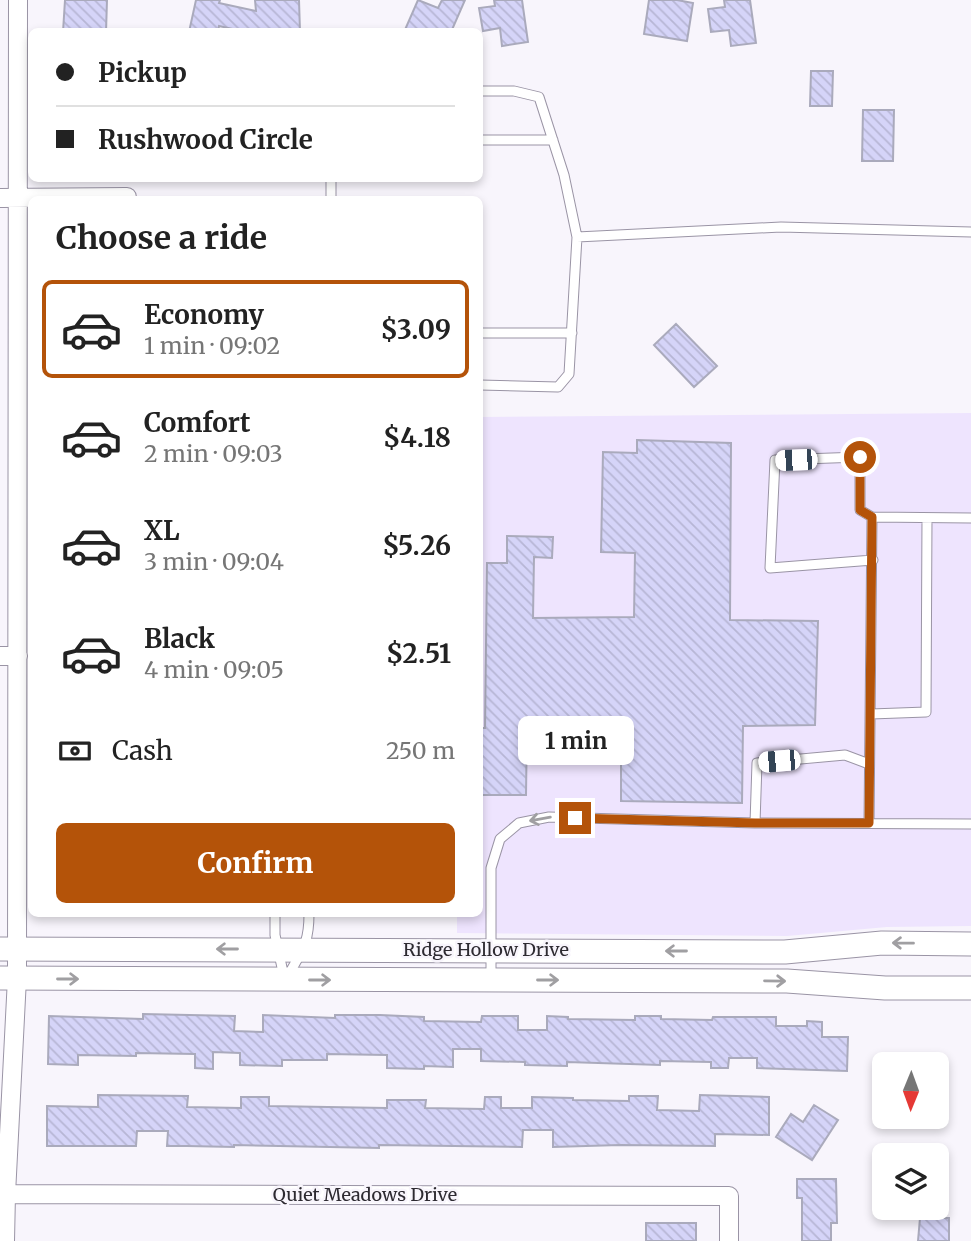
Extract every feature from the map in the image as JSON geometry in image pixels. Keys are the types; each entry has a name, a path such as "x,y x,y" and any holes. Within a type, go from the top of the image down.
{"street":[{"path":"5,1241 3,1194 8,978 9,656 8,198 18,0"},
{"path":"8,198 28,198"},
{"name":"Ridge Hollow Drive","path":"8,949 785,952 882,943 971,944"},
{"name":"Ridge Hollow Drive","path":"8,978 787,981 885,988 971,988"},
{"name":"Quiet Meadows Drive","path":"3,1194 729,1196 729,1241"}],"lane":[{"path":"483,91 514,91 539,97 564,174 577,236 569,374 558,387 483,385"},
{"path":"483,140 553,140"},
{"path":"577,236 781,227 971,232"},
{"path":"483,333 572,333"},
{"path":"873,560 770,568 775,460 860,457 860,510 872,517 971,518"},
{"path":"869,823 872,517"},
{"path":"871,714 926,712 927,518"},
{"path":"755,823 757,763 845,755 869,764"},
{"path":"491,979 491,869 500,839 519,823 549,817 755,823 971,824"},
{"path":"275,917 275,935 285,980"},
{"path":"285,980 309,935 309,917"}],"shaded area":[{"path":"971,413 971,926 887,927 787,936 457,933 457,917 483,917 483,417"}],"building":[{"path":"65,0 107,0 106,28 63,28"},
{"path":"196,0 220,0 219,3 256,11 255,0 299,0 300,28 190,28"},
{"path":"418,0 438,8 442,0 465,0 453,28 406,28"},
{"path":"494,0 522,0 528,42 502,46 500,28 483,31 479,8 495,6"},
{"path":"649,0 693,3 687,41 644,34"},
{"path":"724,0 750,0 756,43 731,46 729,30 711,32 708,9 725,7"},
{"path":"811,71 833,71 832,106 810,106"},
{"path":"863,110 894,110 893,161 862,161"},
{"path":"676,324 717,366 694,387 654,345"},
{"path":"637,440 731,443 730,620 818,621 815,725 743,726 742,803 621,801 621,724 527,722 526,795 483,795 487,563 507,563 507,536 553,537 552,558 534,557 533,618 634,617 635,553 601,552 603,452 637,453"},
{"path":"143,1014 235,1016 234,1031 263,1032 263,1015 335,1018 335,1015 380,1015 424,1017 424,1021 481,1022 482,1016 518,1016 518,1030 547,1030 547,1016 635,1020 635,1016 712,1020 713,1017 776,1017 776,1026 807,1026 807,1021 822,1022 822,1037 848,1037 847,1071 757,1068 757,1058 729,1058 728,1068 711,1068 711,1062 660,1061 660,1065 567,1062 567,1066 525,1065 525,1062 481,1061 481,1049 453,1049 453,1067 424,1066 424,1069 387,1068 387,1055 327,1054 327,1060 282,1060 282,1066 240,1065 240,1053 213,1052 213,1069 195,1068 195,1054 78,1055 78,1065 48,1064 49,1016 143,1019"},
{"path":"98,1095 188,1096 187,1107 241,1108 241,1097 269,1097 269,1106 387,1108 387,1100 426,1100 425,1108 484,1109 485,1097 501,1097 501,1108 532,1108 532,1097 629,1101 629,1096 658,1096 657,1110 699,1111 700,1095 769,1097 769,1135 715,1134 715,1146 553,1147 553,1130 523,1130 522,1147 379,1145 379,1148 167,1146 168,1131 137,1131 136,1146 47,1146 47,1106 98,1107"},
{"path":"814,1105 838,1120 812,1160 776,1137 791,1114 803,1122"},
{"path":"797,1179 836,1179 837,1223 831,1223 831,1241 802,1241 802,1198 797,1198"},
{"path":"920,1220 949,1220 949,1241 918,1241"},
{"path":"646,1223 696,1223 696,1241 646,1241"}],"route":[{"path":"575,818 869,823 872,517 860,510 860,457"}]}
